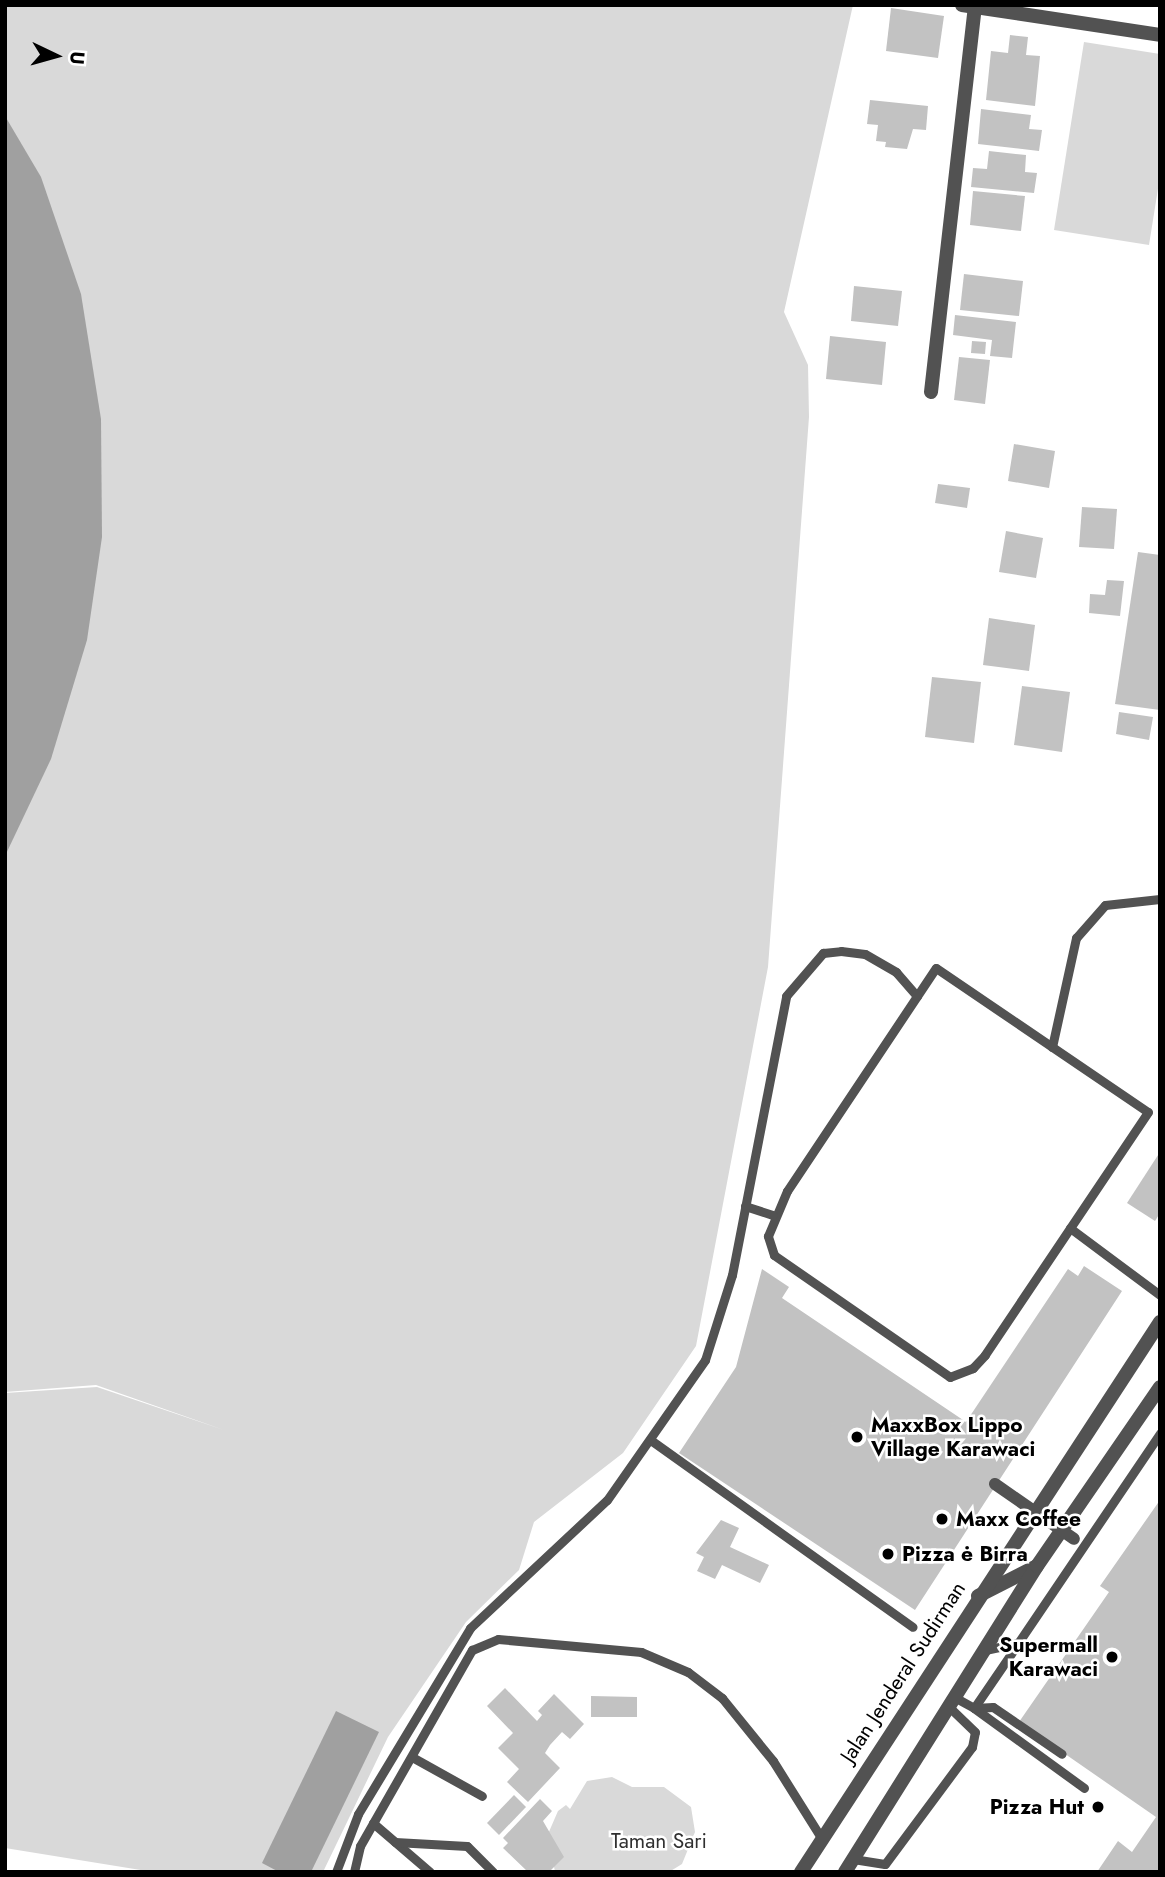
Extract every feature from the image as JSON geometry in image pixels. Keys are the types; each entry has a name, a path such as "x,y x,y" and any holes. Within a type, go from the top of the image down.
{"street":[{"path":"931,392 969,6 1078,12 1160,35"},
{"name":"Jalan Jenderal Sudirman","path":"801,1872 820,1836 1160,1322"},
{"path":"845,1872 1037,1566 1160,1387"},
{"path":"995,1485 1074,1539"},
{"path":"977,1597 1037,1566"}],"lane":[{"path":"1052,1047 1076,938 1105,905 1160,899"},
{"path":"336,1872 358,1814 470,1628 562,1547 652,1441 705,1360 732,1275 786,996 807,968 823,953 865,954 896,972 917,996"},
{"path":"936,968 1052,1047 1148,1112 974,1368 950,1377 774,1255 768,1237 773,1214 936,968"},
{"path":"745,1206 773,1214"},
{"path":"1070,1228 1160,1295"},
{"path":"974,1708 1160,1433"},
{"path":"652,1441 914,1627"},
{"path":"354,1872 354,1860 373,1823 472,1650 483,1642 542,1641 641,1652 688,1672 722,1698 773,1761 820,1836"},
{"path":"985,1650 1018,1643"},
{"path":"953,1703 974,1708 993,1707 1062,1754"},
{"path":"853,1859 885,1864 972,1747 975,1731 953,1703"},
{"path":"974,1708 1084,1788"},
{"path":"412,1757 482,1796"},
{"path":"373,1823 430,1872"},
{"path":"395,1842 423,1840 467,1846 493,1872"}],"green space":[{"path":"5,5 853,5 784,312 808,365 809,417 768,967 696,1346 623,1453 534,1522 519,1570 466,1622 388,1737 323,1872 153,1872 5,1848 5,1393 97,1387 224,1430 96,1385 5,1392"},
{"path":"1084,42 1160,54 1160,176 1149,245 1054,230"},
{"name":"Taman Sari","path":"612,1777 632,1787 664,1787 691,1807 695,1832 682,1864 669,1872 555,1872 548,1834 558,1811 566,1805 570,1809 587,1781"}],"shaded area":[{"path":"5,116 41,177 81,294 101,419 102,537 87,640 51,759 5,856"},
{"path":"336,1711 379,1732 311,1872 279,1872 262,1863"}],"building":[{"path":"891,8 944,16 938,58 886,51"},
{"path":"1010,35 1028,37 1026,55 1040,56 1035,106 986,100 991,51 1008,53"},
{"path":"870,100 928,106 926,130 913,129 907,149 885,147 886,142 876,141 878,125 867,124"},
{"path":"981,109 1031,115 1029,129 1042,130 1039,151 978,144"},
{"path":"989,151 1026,155 1025,172 1037,173 1034,193 971,187 973,168 987,169"},
{"path":"973,191 1025,196 1021,231 970,225"},
{"path":"964,274 1023,281 1019,316 960,310"},
{"path":"854,286 902,291 898,326 851,321"},
{"path":"955,315 1016,322 1012,358 990,356 992,340 953,335"},
{"path":"830,336 886,342 882,385 826,379"},
{"path":"972,341 986,342 985,354 971,353"},
{"path":"959,357 990,360 985,404 954,400"},
{"path":"1014,444 1055,451 1049,488 1008,481"},
{"path":"938,484 970,488 967,508 935,503"},
{"path":"1082,507 1117,509 1114,549 1079,547"},
{"path":"1006,531 1043,538 1036,578 999,572"},
{"path":"1138,552 1160,555 1160,710 1115,704"},
{"path":"1107,580 1124,581 1120,616 1089,613 1090,594 1105,595"},
{"path":"989,618 1035,625 1029,671 983,665"},
{"path":"932,677 981,682 974,743 925,737"},
{"path":"1022,686 1070,692 1062,752 1014,745"},
{"path":"1119,712 1153,717 1149,740 1116,734"},
{"path":"1160,1152 1160,1213 1155,1221 1127,1203"},
{"name":"MaxxBox Lippo Village Karawaci","path":"1084,1266 1122,1291 915,1610 679,1453 736,1367 762,1269 789,1287 782,1298 966,1422 1068,1269 1078,1276"},
{"name":"Supermall Karawaci","path":"1160,1500 1160,1872 1097,1872 1118,1841 1132,1852 1156,1817 1019,1722 1109,1592 1100,1586"},
{"path":"721,1520 739,1528 730,1547 769,1565 760,1583 722,1565 715,1579 697,1571 704,1557 696,1553"},
{"path":"505,1688 537,1721 542,1715 538,1711 554,1694 584,1724 570,1739 562,1732 550,1745 545,1753 560,1768 528,1802 507,1782 519,1769 498,1748 513,1733 487,1706"},
{"path":"591,1696 637,1697 637,1717 591,1717"},
{"path":"514,1795 526,1807 499,1835 487,1823"},
{"path":"540,1799 552,1811 543,1821 564,1857 549,1872 528,1872 503,1848 508,1843 503,1838"}],"place":[{"name":"MaxxBox Lippo Village Karawaci","path":"857,1437"},
{"name":"Maxx Coffee","path":"942,1519"},
{"name":"Pizza ė Birra","path":"888,1554"},
{"name":"Supermall Karawaci","path":"1112,1657"},
{"name":"Pizza Hut","path":"1098,1807"}]}
